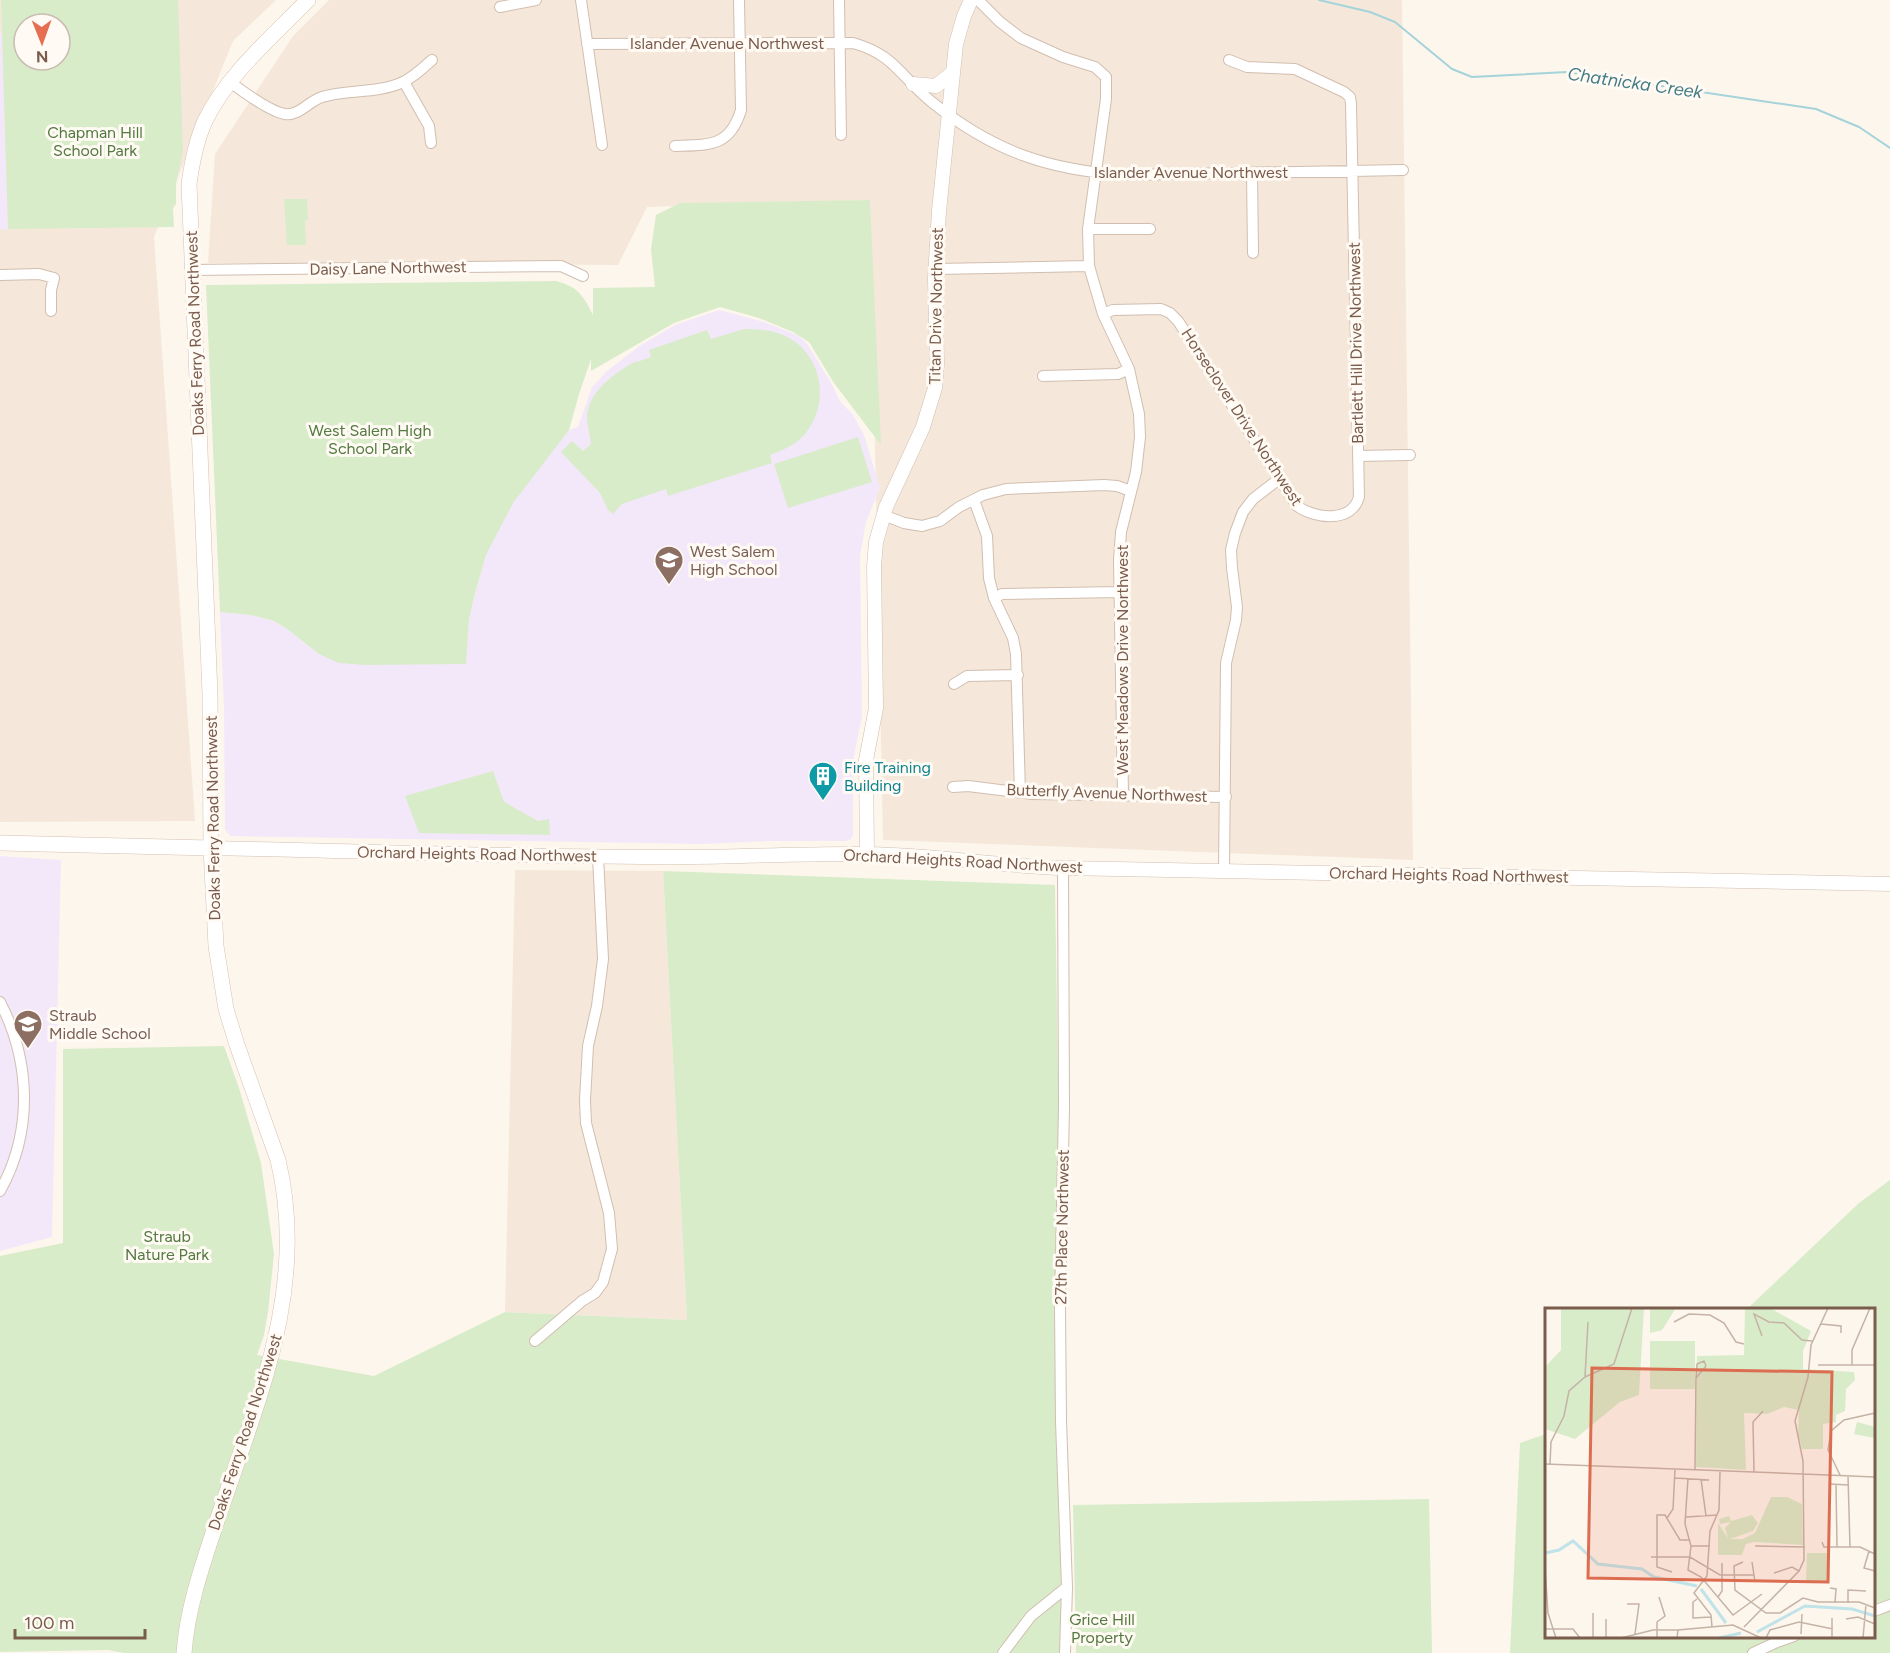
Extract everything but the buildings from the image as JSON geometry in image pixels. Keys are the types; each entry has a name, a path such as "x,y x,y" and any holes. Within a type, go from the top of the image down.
{"main road":[{"name":"Doaks Ferry Road Northwest","path":"184,1653 190,1611 200,1573 270,1363 282,1310 287,1254 285,1203 278,1160 237,1045 223,997 216,946 211,848 210,694 189,184 191,166 205,121 230,82 308,0"},
{"name":"Orchard Heights Road Northwest","path":"0,843 211,848"}],"street":[{"path":"500,7 536,0"},
{"path":"581,0 602,145"},
{"path":"675,146 712,143 721,140 737,124 741,110 740,0"},
{"path":"839,0 841,135"},
{"name":"Titan Drive Northwest","path":"867,854 866,760 876,708 874,553 883,515 923,427 935,388 937,364 936,238 952,73 959,30 971,0"},
{"name":"West Meadows Drive Northwest","path":"978,0 1000,22 1021,38 1063,57 1095,67 1106,77 1106,99 1088,229 1089,266 1103,314 1129,369 1136,393 1140,437 1136,472 1121,532 1119,592 1123,795"},
{"name":"Islander Avenue Northwest","path":"587,44 840,42 860,45 880,53 891,61 930,101 973,132 1011,152 1057,167 1095,174 1403,170"},
{"path":"230,82 252,98 279,113 288,115 296,113 319,98 351,91 378,90 404,82 432,60"},
{"name":"Bartlett Hill Drive Northwest","path":"1229,60 1246,67 1295,69 1350,97 1359,496 1357,505 1350,512"},
{"path":"913,84 936,86 952,73"},
{"path":"404,82 429,126 431,143"},
{"path":"1252,173 1253,253"},
{"path":"1088,229 1150,229"},
{"name":"Daisy Lane Northwest","path":"192,270 561,266 583,276"},
{"path":"936,268 1089,266"},
{"path":"0,275 39,274 54,278 51,290 51,311"},
{"name":"Horseclover Drive Northwest","path":"1103,314 1113,310 1161,309 1170,313 1178,321 1297,506 1306,512 1318,515 1342,515 1350,512"},
{"path":"1043,376 1118,374 1129,369"},
{"path":"1358,456 1410,455"},
{"path":"1224,871 1226,663 1237,607 1232,550 1235,532 1243,512 1253,499 1279,479"},
{"path":"883,515 904,523 922,526 939,521 974,500 1006,489 1104,485 1118,486 1131,491"},
{"path":"974,500 987,536 989,578 994,598 1013,638 1016,654 1020,793"},
{"path":"994,598 1002,594 1119,592"},
{"path":"954,684 968,676 1018,675"},
{"name":"Butterfly Avenue Northwest","path":"954,787 968,786 1020,793 1226,797"},
{"name":"Orchard Heights Road Northwest","path":"211,848 598,856 718,857 867,854 924,856 1063,868 1890,884"},
{"path":"535,1341 582,1301 595,1293 603,1282 612,1249 609,1213 586,1123 585,1100 588,1046 597,1006 603,959 598,856"},
{"name":"27th Place Northwest","path":"1063,868 1064,1106 1060,1319 1067,1587 1065,1653"},
{"path":"0,1002 10,1022 16,1042 24,1087 24,1110 16,1154 11,1171 0,1191"},
{"path":"1003,1653 1031,1616 1067,1587"},
{"path":"1875,1611 1890,1605"},
{"path":"1753,1653 1788,1638"}],"shaded area":[{"path":"0,0 276,0 233,41 154,237 195,821 0,822"},
{"path":"329,0 1402,0 1413,860 883,840 870,200 647,207 618,265 208,263 215,154 293,36"},
{"path":"0,33 2,33 8,229 0,230"},
{"name":"West Salem High School","path":"719,310 764,322 797,335 806,342 840,401 853,415 864,435 880,488 866,522 860,556 862,716 853,761 853,835 851,839 846,841 702,844 230,836 225,829 220,612 251,615 274,621 319,654 465,664 469,620 474,597 486,555 498,528 541,464 569,430 578,427 592,387 607,371 641,345 675,325"},
{"name":"Straub Middle School","path":"0,856 61,860 52,1237 0,1251"},
{"path":"515,870 663,871 687,1320 505,1312"}],"green space":[{"name":"Chapman Hill School Park","path":"1,0 178,0 183,151 176,184 176,204 173,208 174,227 8,229"},
{"path":"284,199 307,199 306,245 287,245"},
{"name":"West Salem High School Park","path":"870,200 881,445 834,383 809,342 793,332 759,318 720,307 674,323 591,371 591,359 569,430 513,503 486,555 469,620 466,664 339,663 319,654 274,621 251,615 220,612 206,285 556,281 575,289 593,315 593,288 655,287 651,249 656,215 680,203"},
{"path":"744,329 767,330 784,335 800,346 816,369 820,395 818,409 805,434 793,444 770,455 772,463 668,496 666,489 622,504 613,514 608,510 600,493 561,452 572,441 583,451 591,444 587,420 588,410 597,392 603,384 628,366 651,357 649,350 707,330 711,339"},
{"path":"858,437 872,482 788,508 774,464"},
{"path":"493,771 504,802 538,821 549,819 550,835 419,833 405,796"},
{"name":"Straub Nature Park","path":"663,871 1055,885 1067,1653 124,1653 108,1650 0,1652 0,1256 63,1243 63,1049 224,1046 261,1163 274,1254 268,1312 264,1335 257,1355 374,1376 505,1312 687,1320"},
{"path":"1890,1180 1890,1653 1510,1653 1520,1443 1545,1434 1545,1638 1875,1638 1875,1308 1748,1308 1859,1203"},
{"name":"Grice Hill Property","path":"1429,1499 1432,1653 1076,1653 1073,1505"}],"waterway":[{"name":"Chatnicka Creek","path":"1319,0 1370,12 1395,22 1452,69 1472,77 1567,72 1816,109 1859,127 1890,148"}],"place":[{"name":"West Salem High School","path":"669,586"},
{"name":"Fire Training Building","path":"823,802"},
{"name":"Straub Middle School","path":"28,1050"}]}
